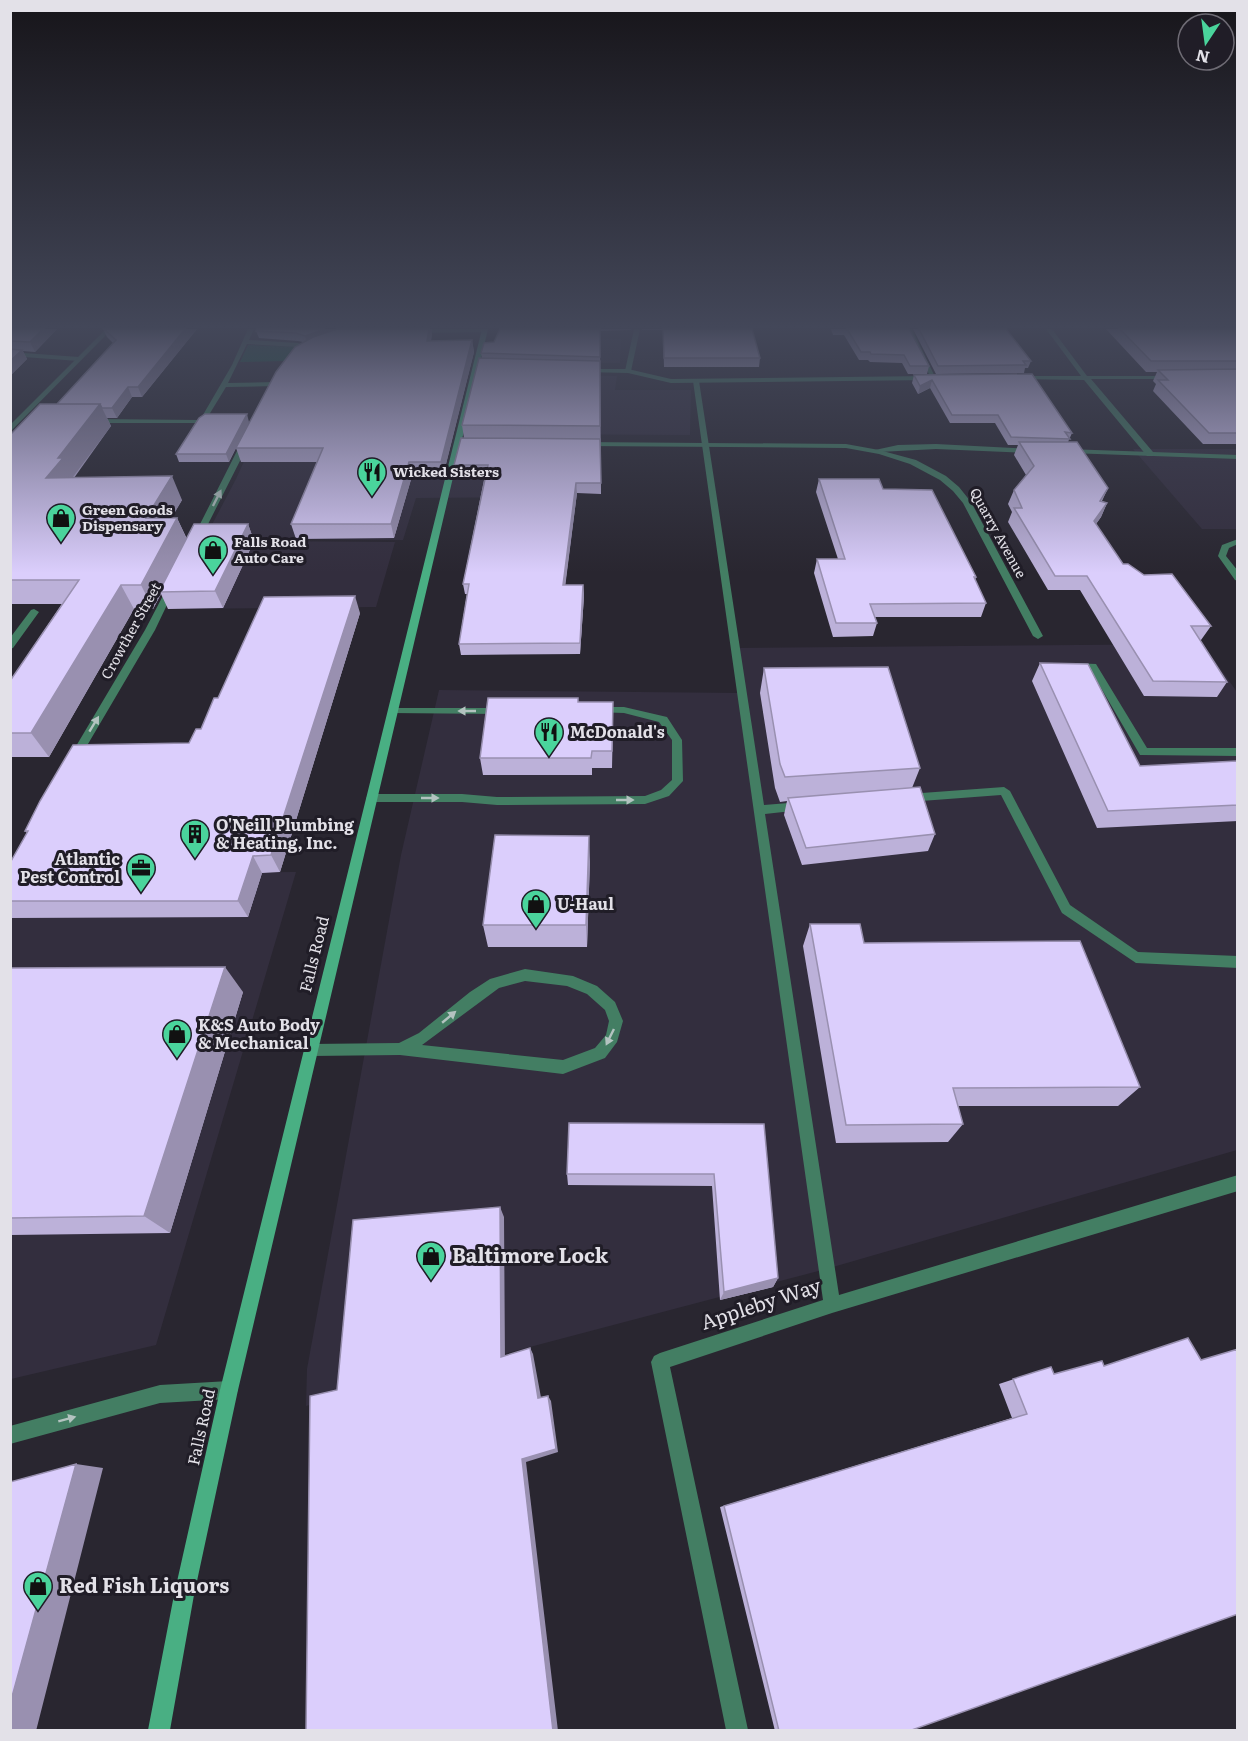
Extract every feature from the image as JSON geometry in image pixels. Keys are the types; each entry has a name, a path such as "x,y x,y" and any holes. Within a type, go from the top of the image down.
{"main road":[{"name":"Falls Road","path":"159,1731 184,1595 229,1390 393,711 471,410"}],"street":[{"path":"10,430 29,410"},
{"path":"203,420 209,410"},
{"path":"701,410 832,1305"},
{"path":"1112,410 1150,454"},
{"path":"87,421 216,418"},
{"path":"18,422 29,422"},
{"path":"193,545 253,428"},
{"path":"576,444 846,446 879,450 931,445 1042,451"},
{"name":"Quarry Avenue","path":"879,450 924,467 958,489 968,502 1038,636"},
{"path":"1054,451 1238,457"},
{"path":"1238,541 1225,547 1222,556 1238,578"},
{"name":"Crowther Street","path":"71,763 150,630 177,577"},
{"path":"10,646 34,612"},
{"path":"1058,666 1093,666 1144,752 1238,752"},
{"path":"372,798 462,798 498,801 645,800 665,793 677,780 677,740 663,719 624,710 590,710"},
{"path":"393,711 511,711"},
{"path":"897,799 1004,791 1066,909 1136,957 1238,962"},
{"path":"758,810 814,805"},
{"path":"311,1050 400,1049 564,1067 600,1053 612,1038 616,1021 610,1006 592,990 568,980 525,975 495,983 424,1037 400,1049"},
{"name":"Appleby Way","path":"737,1731 660,1362 832,1305 1238,1183"},
{"path":"10,1435 160,1394 229,1390"}],"shaded area":[{"path":"267,410 438,410 421,478 484,477 489,453 553,497 416,498 403,540 205,538 236,479"},
{"path":"495,410 691,410 690,435 491,434"},
{"path":"1133,449 1237,449 1237,529 1202,529"},
{"path":"205,542 395,542 376,607 169,609"},
{"path":"1203,644 1237,692 1237,1150 826,1269 306,1406 307,1369 401,855 439,690 740,693 735,648"},
{"path":"296,872 156,1345 11,1379 10,874"}],"building":[{"path":"34,410 95,410 58,458 63,458 46,478 172,476 146,518 177,518 141,585 121,585 31,733 10,733 10,681 79,580 10,580 10,435"},
{"path":"256,410 454,410 441,462 409,462 391,524 291,524 323,448 236,448"},
{"path":"466,410 600,410 600,426 462,425"},
{"path":"949,410 1057,410 1072,433 1065,432 1070,439 1011,437 998,415 952,415"},
{"path":"1187,410 1238,410 1238,433 1209,433"},
{"path":"205,414 247,414 226,454 176,454 199,418"},
{"path":"461,438 600,439 601,483 576,483 563,585 583,585 580,643 459,644 469,584 463,584 488,465 454,465"},
{"path":"1019,442 1077,442 1108,488 1100,501 1107,503 1094,521 1123,564 1128,564 1144,575 1172,574 1211,626 1191,626 1227,682 1153,681 1087,576 1055,576 1014,508 1022,508 1014,490 1034,466"},
{"path":"819,479 879,479 883,489 932,490 976,577 974,577 986,603 870,604 877,623 836,623 817,559 845,559"},
{"path":"194,524 248,524 215,591 159,592"},
{"path":"355,596 271,855 253,856 238,901 10,901 10,863 28,831 25,831 40,801 73,745 189,743 196,729 201,729 214,698 218,698 264,597"},
{"path":"1040,663 1088,664 1140,766 1237,761 1238,805 1108,811"},
{"path":"888,667 920,768 785,777 780,764 764,668"},
{"name":"McDonald's","path":"488,698 578,698 578,702 613,702 612,751 592,751 591,758 480,758"},
{"path":"920,787 935,834 806,848 788,798"},
{"path":"495,835 589,836 586,925 483,925"},
{"path":"810,924 860,924 864,943 1080,941 1140,1087 953,1088 963,1124 846,1125"},
{"path":"225,967 144,1216 10,1218 10,968"},
{"path":"569,1123 764,1124 778,1278 724,1292 714,1174 567,1174"},
{"path":"500,1207 501,1357 530,1348 538,1398 548,1396 556,1449 522,1459 553,1731 306,1731 310,1396 337,1390 353,1220"},
{"path":"1188,1338 1201,1360 1238,1349 1238,1614 909,1731 779,1731 724,1506 1027,1414 1013,1379 1051,1367 1054,1374 1102,1361 1104,1366"},
{"path":"76,1464 10,1704 10,1482"}],"place":[{"name":"Wicked Sisters","path":"372,498"},
{"name":"Green Goods Dispensary","path":"61,544"},
{"name":"Falls Road Auto Care","path":"213,576"},
{"name":"McDonald's","path":"549,758"},
{"name":"O'Neill Plumbing & Heating, Inc.","path":"195,860"},
{"name":"Atlantic Pest Control","path":"141,894"},
{"name":"U-Haul","path":"536,930"},
{"name":"K&S Auto Body & Mechanical","path":"177,1060"},
{"name":"Baltimore Lock","path":"431,1282"},
{"name":"Red Fish Liquors","path":"38,1612"}]}
